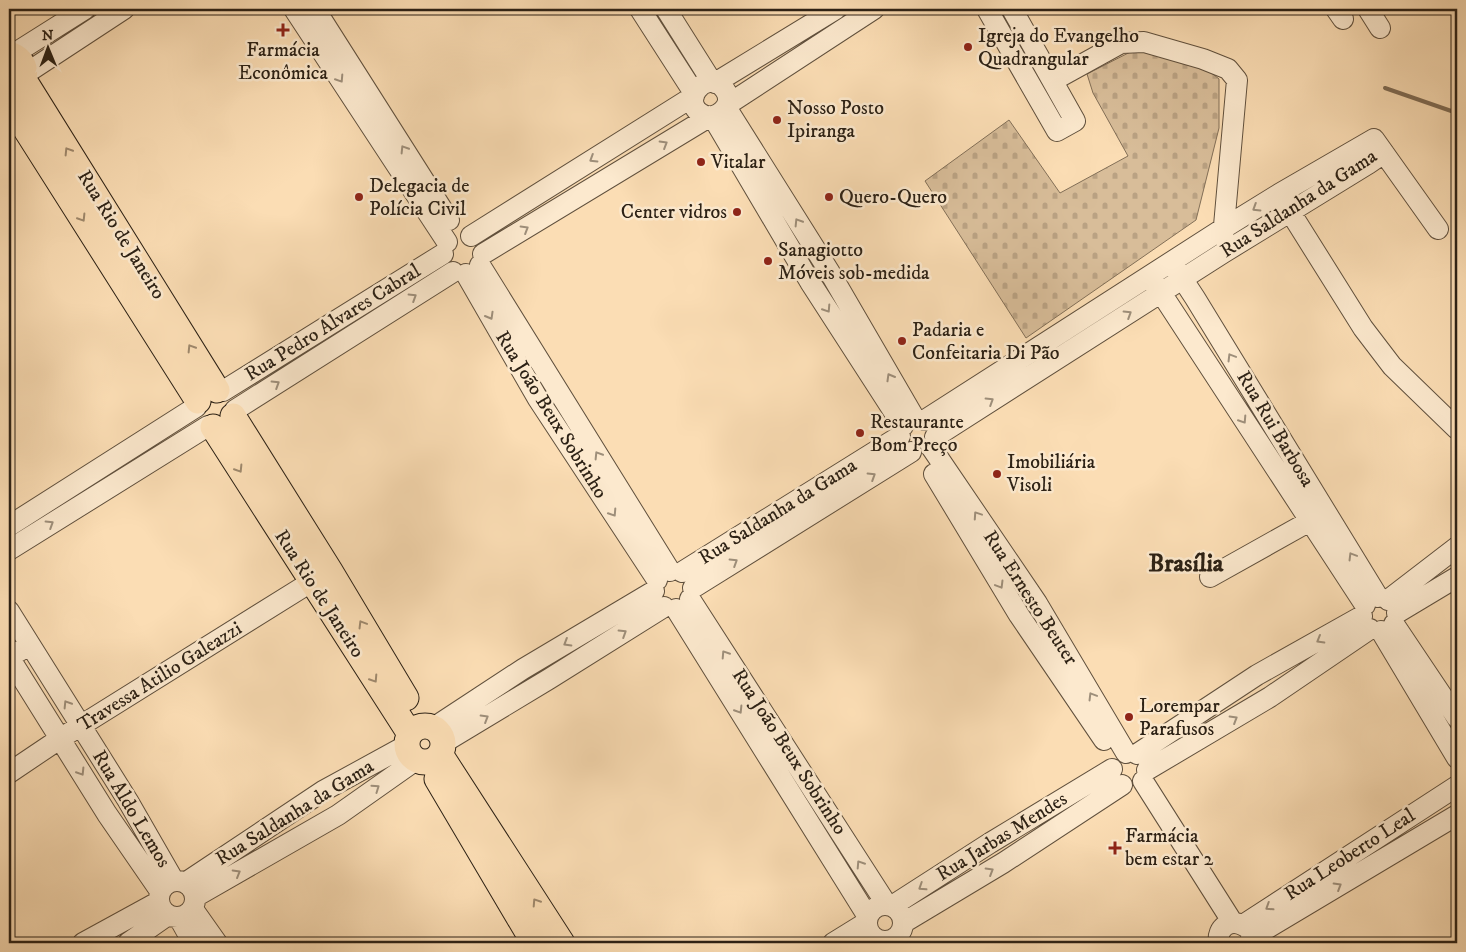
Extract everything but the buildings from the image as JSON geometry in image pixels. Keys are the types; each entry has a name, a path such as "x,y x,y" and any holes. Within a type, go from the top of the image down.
{"main road":[{"name":"Rua Rio de Janeiro","path":"16,71 215,408 425,744 552,939"},
{"name":"Rua Rio de Janeiro","path":"9,103 215,408"},
{"name":"Rua Rio de Janeiro","path":"307,555 311,582 425,744 534,943"}],"street":[{"path":"16,71 85,9"},
{"path":"16,71 124,9"},
{"path":"294,9 455,241"},
{"path":"315,9 455,241"},
{"path":"640,9 694,95"},
{"path":"666,9 713,82"},
{"path":"713,82 836,9"},
{"name":"Rua Pedro Alvares Cabral","path":"9,526 215,408 471,266 585,192 719,111 874,9"},
{"path":"995,12 1057,131 1075,121 1054,80 1012,9"},
{"path":"1368,9 1380,28"},
{"path":"1054,80 1121,43 1144,42 1203,58 1228,69 1237,80 1223,253"},
{"path":"705,82 713,82 720,84 726,91 728,98 719,111 703,115 696,110 693,102 694,95 697,88 705,82"},
{"name":"Rua Pedro Alvares Cabral","path":"9,550 455,241 572,173 694,95"},
{"name":"Rua Ernesto Beuter","path":"719,111 810,282 917,436 1019,615 1130,770 1231,936"},
{"path":"619,143 632,164"},
{"path":"1379,146 1438,229"},
{"name":"Rua Saldanha da Gama","path":"917,436 1150,276 1224,228 1279,194 1379,146"},
{"name":"Rua Saldanha da Gama","path":"128,943 177,899 323,792 425,744 535,687 673,590 917,436 1161,293 1368,164 1379,146"},
{"path":"572,173 585,192"},
{"path":"1279,194 1363,328 1392,366 1457,429"},
{"path":"455,241 480,243 471,266 448,267 444,261 455,241"},
{"name":"Rua Rui Barbosa","path":"1171,263 1200,306 1379,614 1457,758"},
{"name":"Rua João Beux Sobrinho","path":"471,266 673,590 868,919"},
{"name":"Rua Rui Barbosa","path":"1150,276 1310,521 1457,718"},
{"path":"1210,577 1310,521"},
{"name":"Rua Jarbas Mendes","path":"889,906 990,843 1270,697 1379,614 1457,548"},
{"name":"Rua Jarbas Mendes","path":"905,932 1003,863 1257,675 1457,577"},
{"name":"Travessa Atilio Galeazzi","path":"9,772 311,582"},
{"name":"Rua Saldanha da Gama","path":"90,941 177,899 338,815 425,744 523,669 673,590"},
{"name":"Rua João Beux Sobrinho","path":"673,590 889,906"},
{"name":"Rua Aldo Lemos","path":"9,611 128,800 177,899 193,943"},
{"path":"9,657 30,645"},
{"name":"Rua Aldo Lemos","path":"9,657 107,814 177,899 217,943"},
{"path":"523,669 535,687"},
{"path":"1257,675 1270,697"},
{"name":"Rua Leoberto Leal","path":"1231,936 1457,786"},
{"path":"323,792 338,815"},
{"path":"107,814 128,800"},
{"name":"Rua Leoberto Leal","path":"1231,936 1457,815"},
{"path":"832,943 868,919 876,908 889,906 900,913 905,932 892,939 878,941 870,932 868,919"}],"green space":[{"path":"1144,45 1196,60 1219,79 1219,128 1196,220 1026,338 925,181 1009,120 1060,193 1128,156 1093,93 1087,74"}],"waterway":[{"path":"1385,88 1457,113"}],"place":[{"name":"Farmácia Econômica","path":"283,30"},
{"name":"Igreja do Evangelho Quadrangular","path":"968,47"},
{"name":"Nosso Posto Ipiranga","path":"777,120"},
{"name":"Vitalar","path":"701,162"},
{"name":"Delegacia de Polícia Civil","path":"359,197"},
{"name":"Quero-Quero","path":"829,197"},
{"name":"Center vidros","path":"737,212"},
{"name":"Sanagiotto Móveis sob-medida","path":"768,261"},
{"name":"Padaria e Confeitaria Di Pão","path":"902,341"},
{"name":"Restaurante Bom Preço","path":"860,433"},
{"name":"Imobiliária Visoli","path":"997,474"},
{"name":"Lorempar Parafusos","path":"1129,717"},
{"name":"Farmácia bem estar 2","path":"1115,848"}],"district":[{"name":"Brasília","path":"1186,563"}]}
